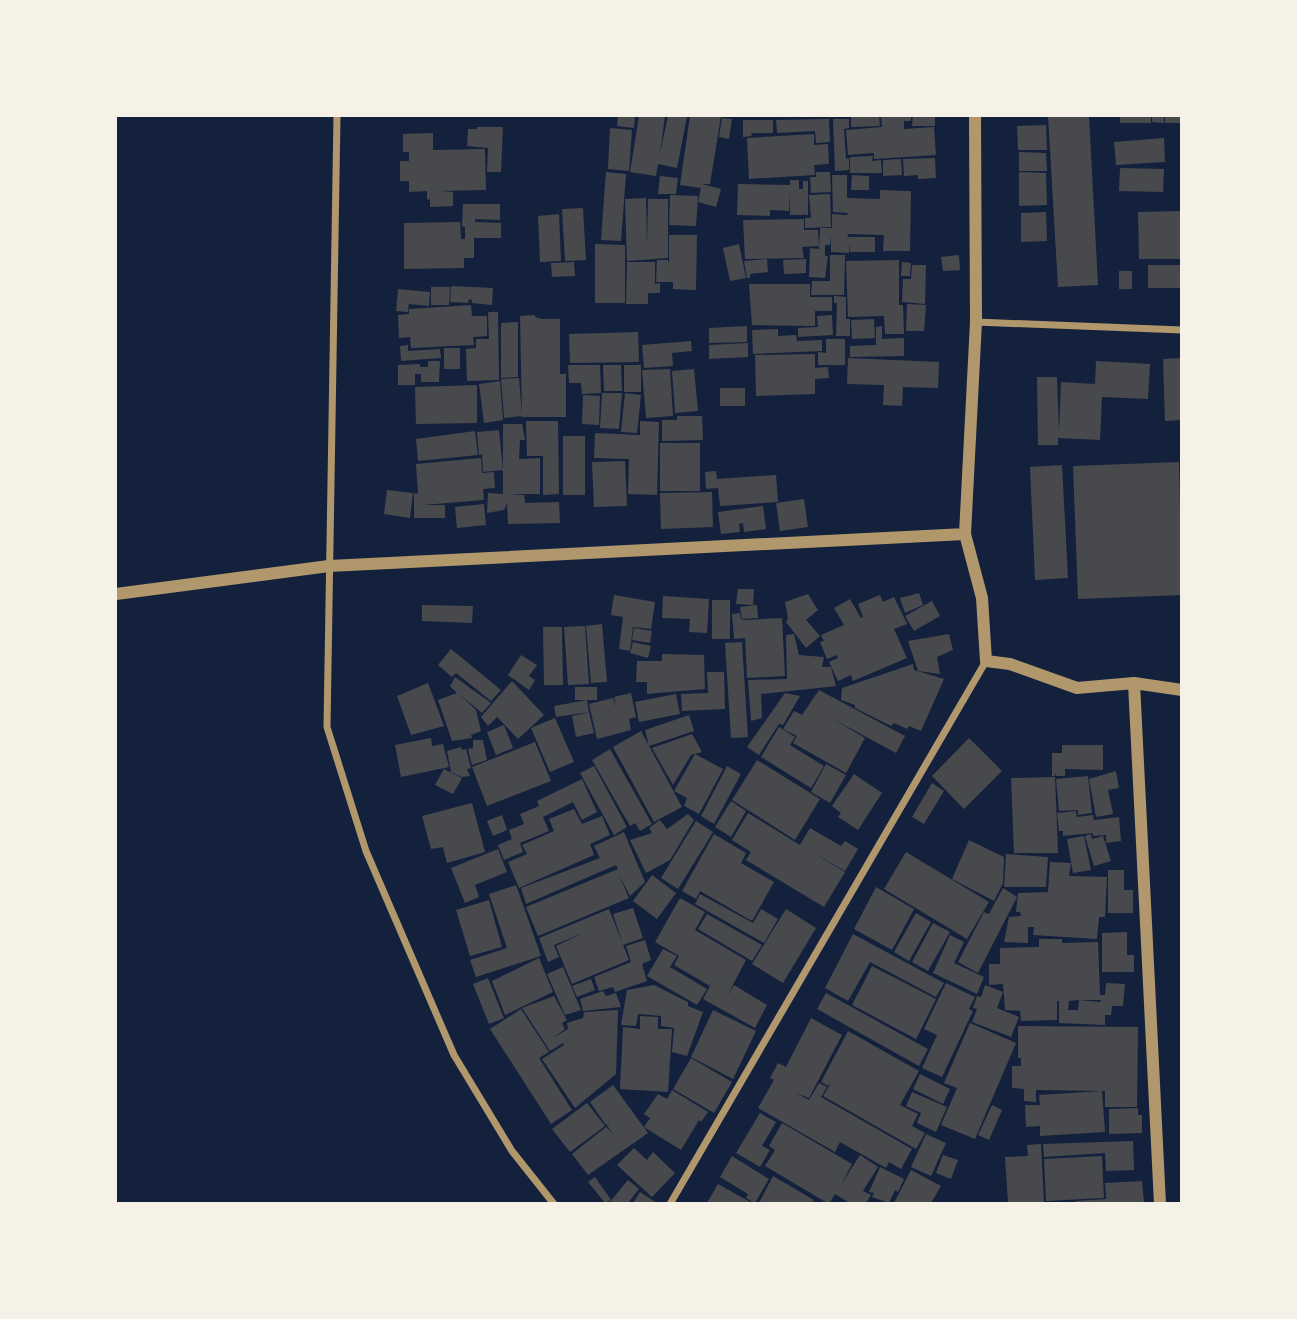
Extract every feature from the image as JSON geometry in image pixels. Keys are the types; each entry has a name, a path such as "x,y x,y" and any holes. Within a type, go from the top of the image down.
{"street":[{"path":"337,116 327,727 366,851 454,1055 512,1151 554,1203"},
{"path":"670,1203 986,661 982,598 965,534 976,322 975,116"},
{"path":"976,322 1181,330"},
{"path":"116,594 329,566 965,534"},
{"path":"986,661 1010,664 1077,688 1134,683 1181,690"},
{"path":"1134,683 1160,1203"}],"building":[{"path":"618,116 635,116 634,128 617,126"},
{"path":"639,116 665,116 660,153 668,116 687,117 677,168 658,164 656,176 630,172"},
{"path":"690,116 721,116 710,184 702,184 721,189 716,207 698,202 701,188 680,185"},
{"path":"851,116 879,116 880,126 851,127"},
{"path":"881,116 911,116 911,121 904,121 904,129 934,127 936,155 874,159 874,153 848,155 846,130 882,127"},
{"path":"913,116 935,116 935,126 912,126"},
{"path":"1048,116 1089,116 1098,285 1058,287"},
{"path":"1120,116 1151,116 1151,123 1120,123"},
{"path":"1152,116 1164,116 1164,123 1152,122"},
{"path":"1165,116 1182,116 1182,123 1165,123"},
{"path":"722,118 732,119 729,139 719,137"},
{"path":"829,119 830,142 816,143 815,131 777,133 776,120"},
{"path":"833,119 849,119 849,128 844,129 849,170 835,171"},
{"path":"743,120 773,120 773,133 751,133 752,136 743,137"},
{"path":"1046,125 1047,150 1018,150 1017,126"},
{"path":"503,127 501,172 487,172 488,148 467,146 468,129"},
{"path":"610,128 632,130 629,171 608,169"},
{"path":"433,133 433,150 485,149 486,190 440,191 453,192 453,206 430,207 427,191 409,192 409,181 400,181 400,161 409,161 409,152 403,152 403,134"},
{"path":"814,134 814,145 828,144 829,164 814,165 815,175 749,179 747,138"},
{"path":"1164,138 1165,162 1116,165 1114,142"},
{"path":"1019,152 1046,153 1047,171 1019,171"},
{"path":"873,156 872,161 881,160 882,173 850,173 850,157"},
{"path":"935,158 936,178 918,179 918,175 904,176 903,159"},
{"path":"901,159 902,175 883,176 883,160"},
{"path":"1120,168 1164,169 1163,192 1119,191"},
{"path":"606,172 626,174 621,241 601,240"},
{"path":"816,172 830,172 831,192 811,193 810,177 816,177"},
{"path":"1019,172 1046,173 1047,205 1019,206"},
{"path":"832,175 847,175 847,198 880,199 880,190 911,191 910,251 883,251 884,235 847,234 849,237 875,237 875,252 850,252 850,242 849,253 831,252 831,236 830,245 825,245 825,256 828,256 825,278 809,277 810,248 819,249 820,228 832,228 832,214 848,213 833,212"},
{"path":"852,175 869,176 869,190 851,190"},
{"path":"660,176 678,178 676,194 658,194"},
{"path":"790,180 799,180 799,189 803,189 803,181 808,181 808,215 805,215 805,212 804,215 790,215 789,191 789,211 770,210 770,216 737,215 738,184 790,185"},
{"path":"830,194 831,227 805,228 805,218 811,218 809,195"},
{"path":"670,195 698,196 696,226 669,225"},
{"path":"646,198 647,245 648,199 668,199 668,258 627,261 625,199"},
{"path":"463,204 500,204 500,220 475,219 475,222 501,223 501,238 474,238 474,258 464,258 464,268 404,269 404,223 460,222 461,239 465,239 465,227 462,226"},
{"path":"583,208 586,260 565,261 562,209"},
{"path":"1182,211 1182,259 1139,259 1138,212"},
{"path":"1046,212 1047,241 1021,242 1021,213"},
{"path":"559,214 561,261 540,262 538,216"},
{"path":"804,219 804,230 818,230 819,246 802,247 804,258 745,259 743,220"},
{"path":"669,235 697,235 696,290 673,289 673,282 656,282 657,260 668,260 669,263"},
{"path":"595,244 625,245 625,303 595,303"},
{"path":"739,244 746,278 730,281 723,248"},
{"path":"830,255 845,255 844,295 811,295 812,281 830,281"},
{"path":"959,255 960,270 943,271 941,257"},
{"path":"767,259 768,272 750,274 750,278 747,278 744,261"},
{"path":"806,259 806,273 784,274 783,260"},
{"path":"899,260 899,305 903,305 904,334 885,334 884,316 848,317 846,261"},
{"path":"574,262 575,276 552,277 551,263"},
{"path":"627,262 655,262 655,284 660,283 660,293 648,293 648,304 626,304"},
{"path":"902,262 911,263 910,276 901,276"},
{"path":"912,265 926,265 925,304 902,302 903,279 911,279"},
{"path":"1148,265 1182,265 1182,288 1148,288"},
{"path":"1119,271 1132,271 1132,289 1119,289"},
{"path":"749,284 810,284 810,297 832,297 832,311 815,311 815,326 752,325"},
{"path":"451,286 493,288 492,305 472,303 469,299 468,303 450,302"},
{"path":"431,287 450,287 449,305 431,305"},
{"path":"398,289 430,292 429,306 409,302 408,312 396,311"},
{"path":"834,296 846,297 846,319 850,319 850,336 836,336 837,303 834,303"},
{"path":"907,304 926,305 924,331 906,331"},
{"path":"471,305 472,316 487,316 487,336 473,337 474,345 411,348 410,337 399,338 398,315 409,314 409,309"},
{"path":"488,312 498,312 499,380 467,381 466,349 476,348 476,339 489,339"},
{"path":"535,315 542,319 560,319 560,374 566,374 566,417 522,417 520,316"},
{"path":"832,315 833,335 798,337 798,328 818,327 817,316"},
{"path":"874,319 875,338 852,339 851,320"},
{"path":"518,322 518,377 501,378 501,323"},
{"path":"747,326 747,342 709,343 709,328"},
{"path":"882,326 882,339 904,338 904,356 850,357 850,346 876,345 876,327"},
{"path":"778,329 778,336 796,335 797,341 822,340 822,351 753,354 752,330"},
{"path":"638,332 639,362 570,363 569,334"},
{"path":"826,339 845,339 845,365 818,365 818,352 826,353"},
{"path":"691,341 692,351 672,353 673,366 644,368 642,345"},
{"path":"748,343 748,357 709,359 709,345"},
{"path":"408,345 408,351 440,349 441,358 401,361 400,346"},
{"path":"444,348 460,348 460,369 444,369"},
{"path":"815,354 815,368 828,367 829,378 815,379 815,394 756,396 755,355"},
{"path":"848,358 939,362 938,388 903,387 902,406 883,405 884,385 847,384"},
{"path":"1182,358 1182,420 1165,421 1163,359"},
{"path":"428,361 440,361 439,382 421,382 421,374 415,374 415,385 398,385 398,365 420,364 420,367 428,367"},
{"path":"1096,361 1150,364 1148,399 1102,397 1100,440 1058,438 1058,445 1038,445 1037,377 1057,377 1059,432 1061,382 1095,384"},
{"path":"568,365 600,365 601,393 582,394 581,383 569,383"},
{"path":"603,365 621,365 622,391 604,391"},
{"path":"624,365 641,365 641,392 624,392"},
{"path":"670,369 673,416 646,418 642,370"},
{"path":"694,369 698,411 675,413 672,371"},
{"path":"519,378 522,416 504,418 501,379"},
{"path":"500,381 503,420 484,423 479,384"},
{"path":"477,385 477,423 416,424 415,387"},
{"path":"720,388 745,388 745,406 720,406"},
{"path":"602,393 622,393 619,429 600,428"},
{"path":"625,393 641,395 637,433 621,432"},
{"path":"583,395 600,396 599,425 582,424"},
{"path":"677,416 702,416 703,440 662,441 662,420 677,420"},
{"path":"526,421 558,421 559,494 543,495 543,456 527,456"},
{"path":"640,421 659,422 657,495 628,494 629,459 594,458 595,433 640,435"},
{"path":"503,424 522,424 525,440 520,440 519,459 540,458 540,494 507,494 524,495 525,503 559,502 560,523 508,524 507,503 504,510 487,513 488,493 503,494"},
{"path":"499,430 503,470 483,472 477,432"},
{"path":"475,431 478,455 418,461 416,439"},
{"path":"563,436 585,436 585,495 563,495"},
{"path":"660,443 700,443 700,491 660,491"},
{"path":"481,458 482,473 494,472 495,488 483,489 484,500 423,505 445,505 445,518 414,518 414,493 418,494 416,464"},
{"path":"625,461 627,506 594,507 592,462"},
{"path":"1179,462 1182,595 1078,599 1073,466"},
{"path":"1062,465 1068,578 1035,580 1030,467"},
{"path":"716,471 717,479 776,475 778,502 720,506 718,488 706,489 705,472"},
{"path":"387,490 413,493 410,518 384,514"},
{"path":"712,492 713,527 661,529 660,493"},
{"path":"804,499 808,527 780,531 776,503"},
{"path":"484,504 486,525 457,528 455,507"},
{"path":"763,506 766,529 744,532 743,523 739,524 740,532 721,534 718,512"},
{"path":"738,589 754,589 753,605 736,604"},
{"path":"919,593 923,605 905,613 900,598"},
{"path":"808,594 818,610 806,620 820,636 806,648 786,622 788,618 785,602"},
{"path":"614,595 655,602 651,629 633,627 630,651 619,649 623,617 611,615"},
{"path":"880,595 883,602 894,597 907,624 894,629 907,658 853,681 851,675 838,681 829,662 838,658 837,655 827,659 820,642 824,641 821,635 844,625 834,608 850,599 861,618 863,617 858,604"},
{"path":"663,596 709,599 707,633 689,632 690,619 662,618"},
{"path":"712,600 730,600 730,639 712,639"},
{"path":"932,601 940,616 914,631 905,616"},
{"path":"422,605 473,606 472,623 422,621"},
{"path":"757,605 758,618 742,619 740,607"},
{"path":"740,613 741,619 744,620 782,618 785,676 747,678 745,638 734,639 732,614"},
{"path":"602,624 607,682 591,683 586,626"},
{"path":"585,626 589,684 568,685 564,627"},
{"path":"543,627 562,627 563,685 544,685"},
{"path":"634,628 652,631 650,643 632,640"},
{"path":"794,634 799,655 824,657 822,667 831,667 836,686 761,694 762,718 751,721 748,680 787,679 786,635"},
{"path":"949,634 953,650 937,657 940,674 918,671 908,641"},
{"path":"633,642 651,646 648,658 630,653"},
{"path":"742,642 748,737 731,738 725,643"},
{"path":"451,649 501,690 491,701 456,673 452,677 438,665"},
{"path":"662,654 704,655 705,689 647,694 647,682 636,682 637,661 662,661"},
{"path":"521,655 537,665 529,676 535,680 529,690 508,675"},
{"path":"913,664 914,670 944,679 921,731 894,723 891,726 841,700 842,688"},
{"path":"707,672 724,672 725,709 682,711 681,694 708,693"},
{"path":"455,677 491,703 482,713 459,694 476,710 481,731 471,735 472,738 452,741 438,700 457,693 450,686"},
{"path":"512,681 544,715 518,739 497,717 488,726 481,717"},
{"path":"428,683 444,726 411,735 397,696"},
{"path":"575,687 597,687 597,700 575,700"},
{"path":"819,690 905,736 896,753 833,719 865,738 846,773 793,743 797,736 783,729 794,711 802,715"},
{"path":"631,693 636,717 629,719 631,730 597,739 589,704 613,698 616,707 614,697"},
{"path":"785,693 800,696 783,725 779,724 759,755 747,747"},
{"path":"676,694 680,714 639,722 635,702"},
{"path":"587,700 589,712 556,717 554,706"},
{"path":"589,712 594,733 576,737 572,716"},
{"path":"689,715 694,731 649,746 645,730"},
{"path":"555,718 574,762 550,772 531,728"},
{"path":"504,725 513,748 496,755 487,732"},
{"path":"779,727 795,737 790,745 824,766 811,788 761,757"},
{"path":"641,731 682,807 654,822 613,747"},
{"path":"692,734 702,752 691,755 673,785 652,748"},
{"path":"431,738 432,746 443,744 449,767 401,777 395,745"},
{"path":"969,738 1002,771 964,809 932,776"},
{"path":"473,740 483,740 487,760 472,765 468,749 473,748"},
{"path":"535,742 551,781 487,806 472,767"},
{"path":"1062,745 1103,745 1103,770 1065,769 1065,776 1056,776 1056,773 1052,776 1052,753 1062,753"},
{"path":"461,747 462,750 466,749 471,768 467,769 470,776 462,777 451,772 447,751"},
{"path":"610,749 652,824 640,831 635,823 630,826 592,760"},
{"path":"695,754 723,769 699,814 684,806 687,798 674,791"},
{"path":"757,760 820,799 795,840 732,800"},
{"path":"826,764 846,775 830,803 811,792"},
{"path":"594,766 627,827 614,835 580,773"},
{"path":"727,766 741,774 714,824 701,816"},
{"path":"444,769 462,778 453,794 435,785"},
{"path":"1116,771 1119,788 1108,790 1113,814 1096,817 1089,779"},
{"path":"854,774 882,793 858,830 838,817 841,813 832,806"},
{"path":"1088,776 1092,813 1078,815 1078,810 1059,811 1056,779"},
{"path":"1055,777 1058,853 1014,853 1011,778"},
{"path":"582,779 597,812 582,820 573,802 543,817 549,831 520,843 523,852 504,860 498,845 512,839 509,830 524,824 520,814 539,806 537,801"},
{"path":"932,783 944,791 924,824 912,817"},
{"path":"731,801 746,811 731,837 715,827"},
{"path":"472,803 485,852 447,863 443,847 431,849 422,816"},
{"path":"574,809 582,824 602,816 610,835 590,844 594,855 519,888 508,862 527,854 522,845 554,831 549,819"},
{"path":"1076,811 1077,817 1093,815 1094,820 1119,817 1121,841 1106,843 1106,835 1093,836 1093,833 1063,836 1063,831 1059,831 1057,813"},
{"path":"748,813 800,845 810,828 841,846 845,841 858,849 845,871 810,851 845,872 824,907 746,860 751,852 732,840"},
{"path":"688,814 694,820 670,860 646,873 630,840 652,833 649,828 660,820 667,829"},
{"path":"502,815 507,830 493,836 487,821"},
{"path":"696,821 713,832 678,889 661,878"},
{"path":"624,832 645,882 630,896 619,875 629,898 538,936 526,907 618,869 616,865 526,904 521,888 600,858 594,846"},
{"path":"714,834 746,853 741,863 774,882 752,921 700,891 696,899 682,891"},
{"path":"1091,834 1092,839 1103,836 1111,861 1094,866 1085,836"},
{"path":"1084,836 1091,870 1073,873 1067,839"},
{"path":"969,840 1004,857 1003,883 994,901 952,879"},
{"path":"498,849 507,872 475,885 479,897 465,903 451,868"},
{"path":"906,852 989,902 967,939 884,889"},
{"path":"1006,854 1048,857 1046,887 1004,887"},
{"path":"1050,862 1071,863 1069,876 1107,877 1105,917 1099,917 1097,939 1033,935 1034,927 1028,927 1028,943 1004,942 1009,917 1021,916 1020,912 1016,912 1018,893 1048,892"},
{"path":"1108,870 1124,870 1124,890 1133,890 1133,913 1108,913"},
{"path":"652,875 676,893 657,919 633,901"},
{"path":"516,885 541,956 476,977 470,960 507,948 489,894"},
{"path":"876,887 914,909 892,950 854,929"},
{"path":"1003,888 1017,897 978,973 958,962 984,912 989,914"},
{"path":"700,894 753,923 761,909 778,919 764,943 695,904"},
{"path":"680,898 705,912 695,930 746,960 727,996 734,985 767,1005 755,1028 703,999 710,986 674,965 679,956 655,942"},
{"path":"489,900 502,947 470,956 456,910"},
{"path":"633,908 643,938 623,945 613,914"},
{"path":"609,909 629,960 572,984 556,946 583,933 554,945 559,957 548,962 539,938"},
{"path":"786,909 816,928 783,983 752,964"},
{"path":"916,913 931,922 909,961 894,952"},
{"path":"707,914 762,945 752,961 698,929"},
{"path":"933,923 950,932 928,971 912,962"},
{"path":"1127,932 1127,955 1134,955 1134,972 1102,972 1102,933"},
{"path":"853,934 944,983 936,997 870,962 848,1001 825,988"},
{"path":"950,935 964,942 954,963 984,977 977,994 933,973"},
{"path":"1039,939 1062,939 1062,943 1098,942 1100,995 1105,995 1106,983 1125,984 1123,1006 1112,1006 1111,1015 1105,1015 1105,1025 1059,1023 1059,1001 1057,1020 1021,1021 1020,1011 1005,1010 1003,984 989,985 989,964 1000,964 1000,948 1039,947","holes":["1079,1000 1078,1010 1068,1010 1069,1001"]},
{"path":"645,940 651,960 642,964 647,981 615,992 613,987 599,991 594,977 631,962 626,946"},
{"path":"663,949 677,956 670,967 707,989 697,1005 647,976"},
{"path":"539,958 553,992 505,1015 492,981"},
{"path":"872,966 936,999 916,1039 852,1005"},
{"path":"563,967 581,1010 565,1015 547,974"},
{"path":"488,978 504,1018 489,1024 473,984"},
{"path":"591,979 595,990 577,997 572,986"},
{"path":"946,983 975,997 969,1009 973,1011 942,1077 922,1068 937,1035 924,1029"},
{"path":"654,985 703,1012 687,1056 672,1052 674,1028 661,1026 661,1016 638,1014 636,1026 621,1025 627,990"},
{"path":"985,985 1003,992 997,1008 1019,1017 1011,1037 972,1022 977,1009 973,1008 977,996 981,997"},
{"path":"603,991 606,996 616,993 621,1007 583,1011 580,999"},
{"path":"826,993 928,1049 919,1066 817,1009"},
{"path":"554,996 567,1020 562,1023 565,1029 553,1038 568,1029 567,1023 583,1018 584,1012 618,1010 616,1074 575,1108 542,1059 564,1045 563,1043 550,1051 522,1008"},
{"path":"521,1009 549,1052 539,1058 572,1110 551,1124 490,1029"},
{"path":"713,1010 756,1031 733,1079 691,1057"},
{"path":"640,1016 658,1017 658,1029 672,1029 668,1092 620,1089 623,1027 640,1029"},
{"path":"811,1018 842,1035 809,1098 796,1093 809,1100 819,1083 827,1087 821,1097 912,1149 901,1169 889,1162 886,1168 840,1142 835,1152 758,1108 774,1080 770,1078 778,1063 786,1067"},
{"path":"970,1023 1016,1043 975,1139 941,1125 957,1088 944,1083"},
{"path":"1018,1026 1138,1027 1137,1107 1105,1107 1105,1091 1036,1090 1036,1102 1024,1101 1024,1089 1012,1088 1012,1066 1021,1066 1021,1058 1018,1058"},
{"path":"848,1031 919,1071 900,1105 918,1114 912,1126 925,1133 916,1149 823,1096 831,1083 828,1086 821,1082"},
{"path":"691,1058 732,1082 714,1113 673,1089"},
{"path":"920,1074 950,1089 943,1104 913,1089"},
{"path":"613,1085 648,1133 588,1175 572,1154 606,1127 614,1135 607,1126 610,1124 606,1125 590,1102"},
{"path":"672,1090 708,1112 701,1122 699,1120 681,1150 644,1127 650,1118 644,1114 658,1094 667,1099"},
{"path":"1102,1091 1105,1132 1040,1136 1040,1126 1026,1127 1025,1105 1040,1105 1039,1095"},
{"path":"912,1092 947,1107 936,1132 917,1123 921,1113 906,1106"},
{"path":"587,1103 605,1126 570,1152 552,1129"},
{"path":"992,1105 1002,1110 989,1140 978,1135"},
{"path":"1138,1108 1138,1115 1142,1115 1142,1133 1109,1134 1109,1109"},
{"path":"760,1113 776,1122 762,1146 770,1150 760,1167 736,1153"},
{"path":"782,1123 852,1164 841,1185 860,1155 878,1167 863,1191 871,1195 866,1203 847,1203 835,1194 829,1204 765,1166 775,1150 769,1146"},
{"path":"926,1134 946,1143 931,1176 911,1167"},
{"path":"1133,1141 1134,1170 1106,1171 1105,1153 1044,1157 1043,1144"},
{"path":"1041,1144 1044,1203 1008,1203 1005,1157 1028,1156 1027,1145"},
{"path":"634,1148 647,1160 653,1152 675,1173 652,1197 617,1165"},
{"path":"943,1155 958,1160 951,1179 936,1173"},
{"path":"732,1156 769,1179 755,1203 746,1198 748,1194 720,1177"},
{"path":"1102,1156 1104,1198 1046,1201 1044,1159"},
{"path":"880,1167 904,1179 889,1203 872,1197 874,1193 869,1192"},
{"path":"911,1170 941,1186 931,1203 894,1203"},
{"path":"773,1176 814,1200 812,1203 759,1203"},
{"path":"595,1177 611,1200 605,1203 588,1182"},
{"path":"628,1180 639,1189 628,1203 609,1203"},
{"path":"1142,1181 1144,1203 1076,1203 1106,1199 1105,1183"},
{"path":"718,1184 752,1203 707,1203"},
{"path":"640,1192 657,1203 633,1203"}]}
